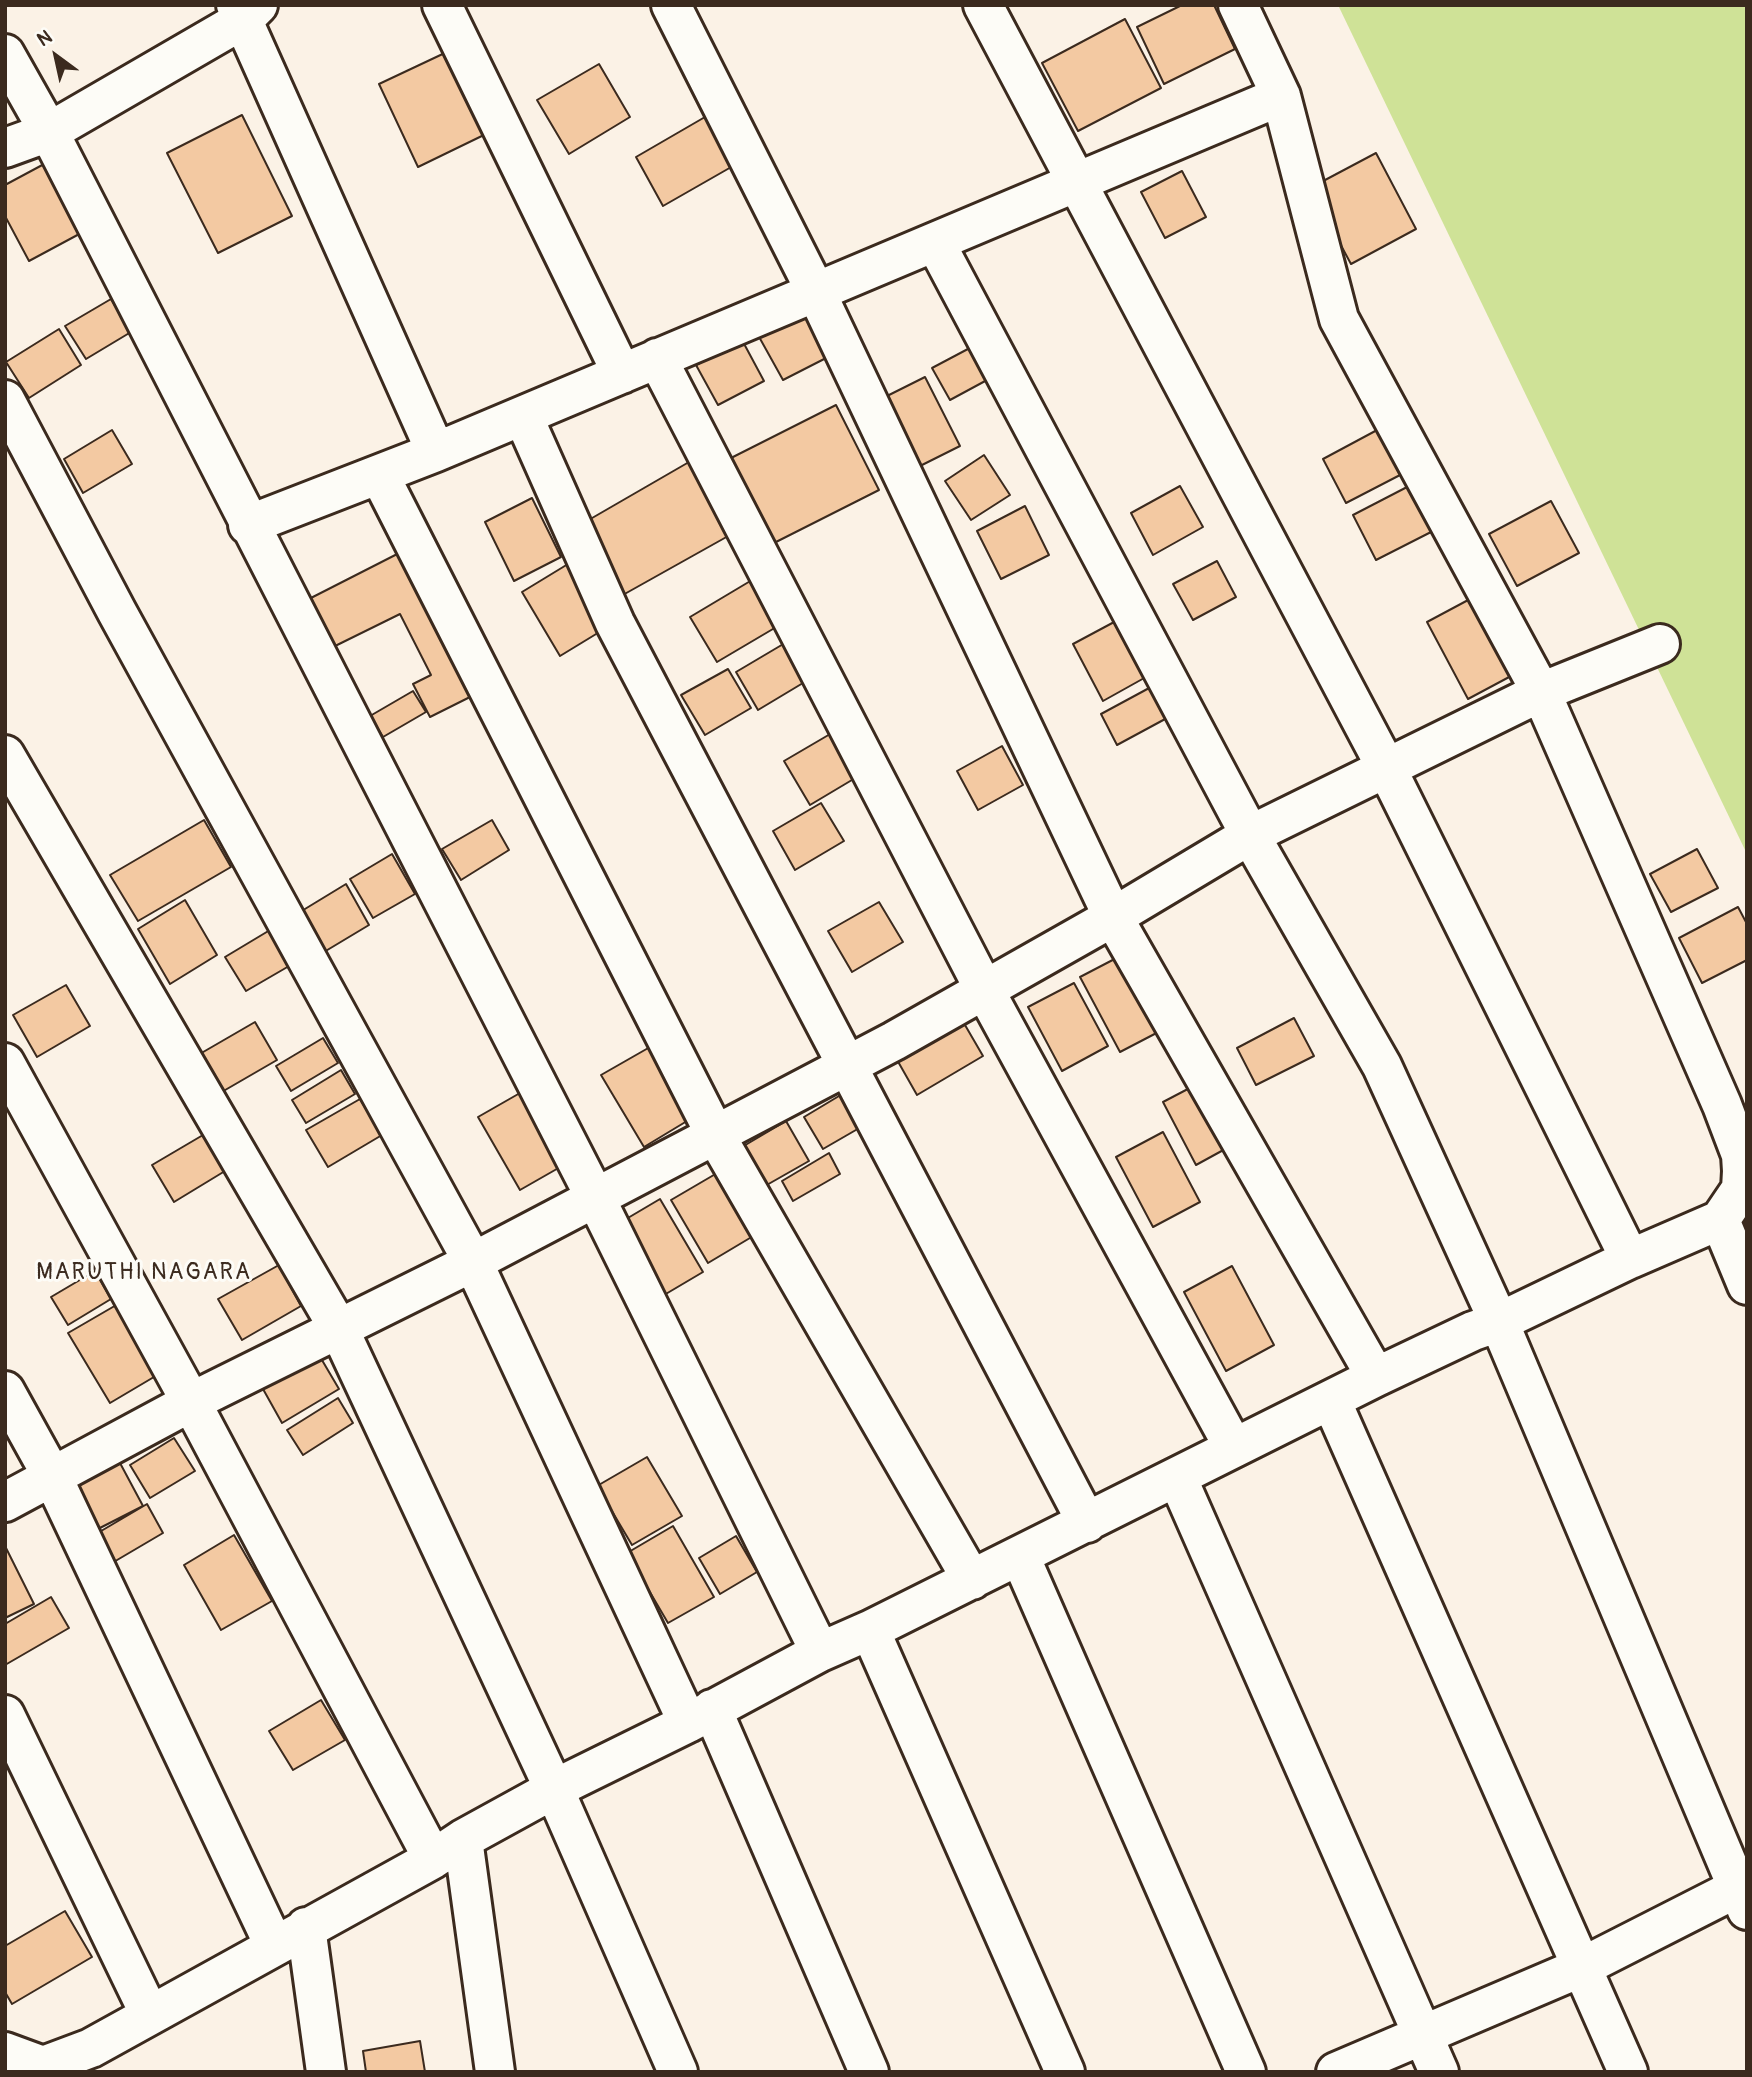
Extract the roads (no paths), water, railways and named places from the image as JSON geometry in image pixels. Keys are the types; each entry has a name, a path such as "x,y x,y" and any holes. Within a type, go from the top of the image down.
{"street":[{"path":"442,5 622,374"},
{"path":"671,5 816,292 1114,917 1376,1377"},
{"path":"983,5 1387,769 1630,1259"},
{"path":"11,2060 43,2066 93,2060 150,2015 554,1789 820,1652 972,1580 1376,1377 1720,1220 1741,1189 1741,1155 1541,692 1339,319 1281,96 1238,5"},
{"path":"5,148 49,132 246,10 436,453"},
{"path":"5,54 49,132 248,525 595,1197 820,1652"},
{"path":"248,525 436,453 1281,96"},
{"path":"935,242 1250,835 1382,1066 1499,1322 1743,1894 1582,1967 1336,2072"},
{"path":"657,358 984,989 1234,1448"},
{"path":"5,400 117,612 473,1262 700,1716 869,2072"},
{"path":"523,416 615,623 1087,1523"},
{"path":"380,475 716,1136 972,1580"},
{"path":"5,1502 191,1402 473,1262 849,1065 1114,917 1250,835 1541,692 1660,644"},
{"path":"5,755 339,1329 554,1789 678,2072"},
{"path":"5,1063 191,1402 448,1849 495,2072"},
{"path":"1720,1220 1747,1286"},
{"path":"5,1391 52,1476 290,1936 326,2072"},
{"path":"1331,1400 1628,2072"},
{"path":"1177,1476 1439,2072"},
{"path":"1020,1556 1246,2072"},
{"path":"870,1630 1065,2072"},
{"path":"5,1715 150,2015"}],"district":[{"name":"MARUTHI NAGARA","path":"144,1273"}]}
